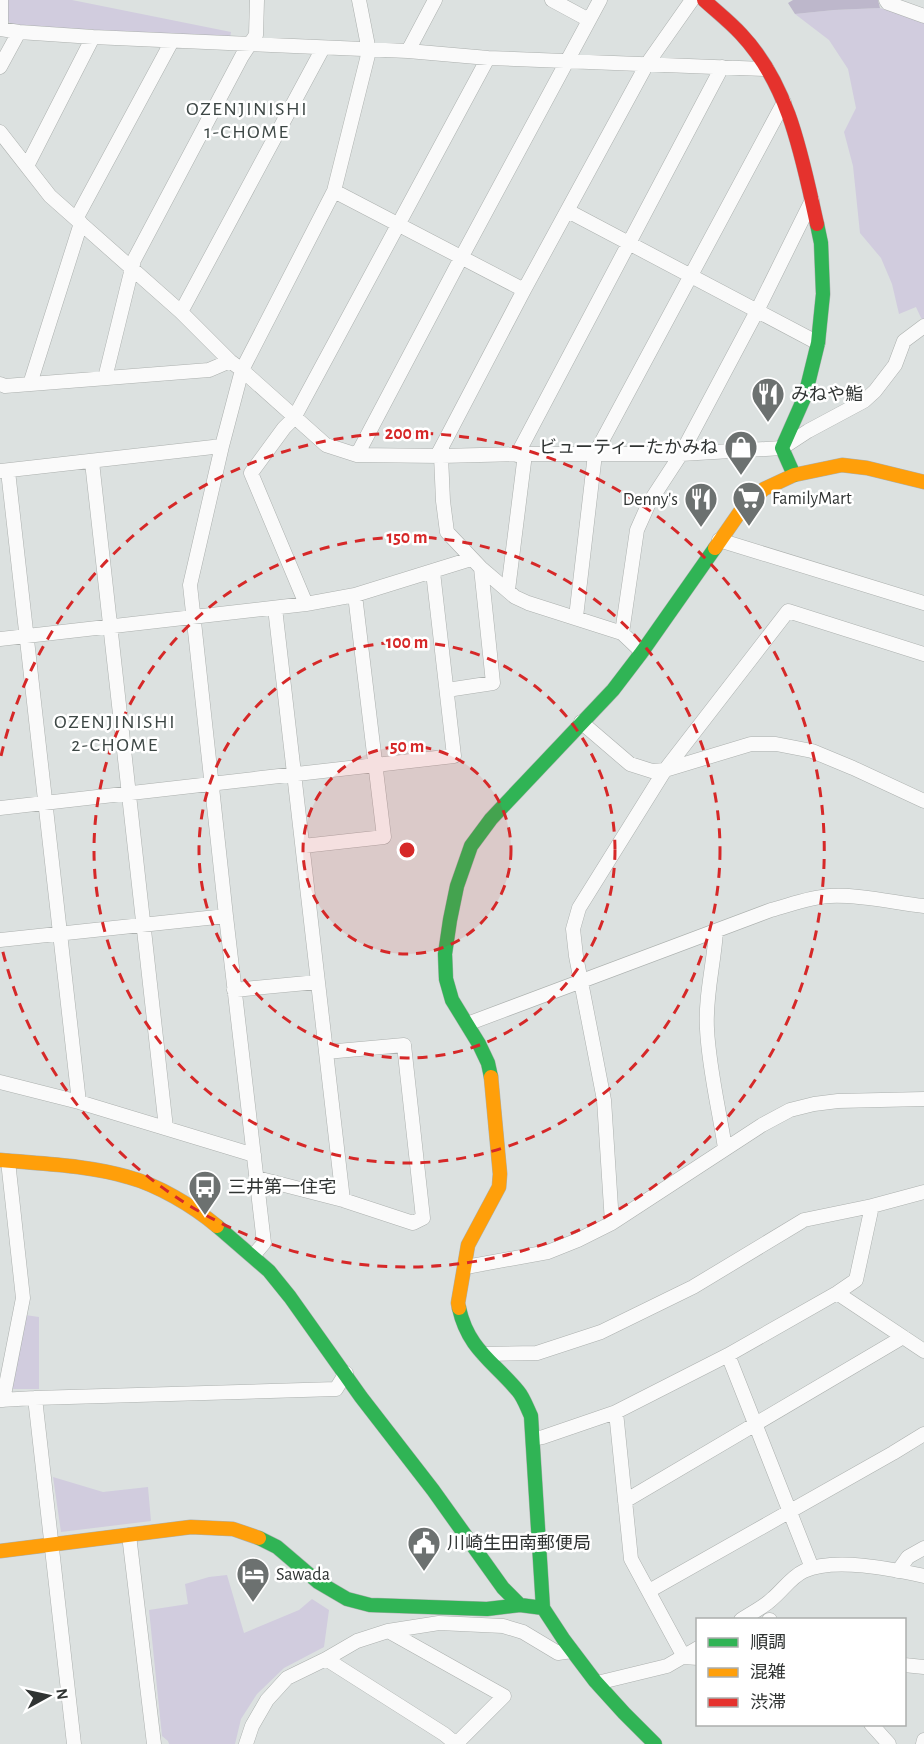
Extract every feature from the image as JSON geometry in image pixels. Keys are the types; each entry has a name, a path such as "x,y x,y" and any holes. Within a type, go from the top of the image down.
{"street":[{"path":"1,0 1,29 20,32 369,51 408,51 488,58 767,69"},
{"path":"105,378 134,260 242,56 256,35 257,0"},
{"path":"253,1256 264,1243 190,585 242,370 334,191 369,51 359,0"},
{"path":"408,51 435,0"},
{"path":"552,0 589,20"},
{"path":"357,455 600,0"},
{"path":"642,652 622,633 515,597 476,563 447,532 439,456 524,290 647,64 692,0"},
{"path":"704,0 742,35 767,69 784,102 797,137 821,243 823,294 818,344 805,396 782,447 794,475"},
{"path":"886,0 888,3 924,15"},
{"path":"0,67 20,32"},
{"path":"27,166 93,37"},
{"path":"30,384 78,221 172,41"},
{"path":"181,312 323,48"},
{"path":"306,604 250,473 294,418 488,58"},
{"path":"508,590 521,455 722,68"},
{"path":"576,617 595,454 784,102"},
{"path":"0,132 50,196 181,312 230,361 326,445 357,455 681,454 782,447 808,430 864,401 895,365 904,341 924,326"},
{"path":"334,191 524,290"},
{"path":"622,633 637,530 649,503 681,454 812,201"},
{"path":"568,211 818,344"},
{"path":"0,384 5,386 209,370 230,361"},
{"path":"79,1102 27,636 3,468 92,462 222,446"},
{"path":"92,462 166,1128"},
{"path":"655,1744 626,1717 597,1683 555,1630 543,1608 531,1416 520,1393 473,1344 462,1322 458,1303 468,1245 499,1187 500,1174 493,1084 488,1063 452,1000 446,980 446,954 457,886 471,846 491,819 613,690 742,509 764,489 794,475 842,465 867,468 924,482"},
{"path":"719,540 924,603"},
{"path":"0,639 306,604 355,595 433,572 476,563"},
{"path":"447,690 494,683 476,563"},
{"path":"0,808 453,756 433,572"},
{"path":"303,846 384,837 355,595"},
{"path":"275,608 343,1200"},
{"path":"612,1223 604,1100 576,956 573,929 579,908 665,770 788,611 924,654"},
{"path":"581,722 630,764 652,771 665,770 751,744 776,744 812,751 924,801"},
{"path":"467,1023 771,910 809,899 831,896 924,906"},
{"path":"901,904 924,916"},
{"path":"0,940 226,916"},
{"path":"716,932 709,985 707,1028 725,1148"},
{"path":"234,990 317,982"},
{"path":"257,1178 343,1200 413,1223 423,1218 404,1045 326,1052"},
{"path":"0,1082 79,1102 254,1155"},
{"path":"466,1267 548,1252 578,1240 612,1223 725,1148 790,1110 838,1101 924,1099"},
{"path":"346,1373 336,1389 1,1400 23,1298 4,1160 89,1168 130,1178 167,1193 205,1216 253,1256 269,1271 346,1373 361,1397 433,1490 502,1588 520,1605"},
{"path":"483,1354 537,1353 601,1332 693,1287 804,1220 872,1206 924,1192"},
{"path":"533,1439 616,1412 728,1355 856,1280 872,1206"},
{"path":"837,1293 924,1351"},
{"path":"625,1501 903,1337"},
{"path":"728,1355 812,1568"},
{"path":"35,1398 74,1744"},
{"path":"597,1683 667,1666 691,1657 631,1559 616,1412"},
{"path":"649,1591 924,1434"},
{"path":"0,1551 204,1527 223,1528 247,1533 277,1547 318,1582 347,1599 370,1605 487,1609 520,1605 543,1608"},
{"path":"129,1535 154,1744"},
{"path":"898,1571 908,1557 924,1548"},
{"path":"744,1618 771,1600 802,1572 827,1564 851,1565 924,1576"},
{"path":"246,1744 252,1726 267,1700 288,1678 357,1641 388,1631 439,1623 503,1626 524,1632 558,1653 572,1651"},
{"path":"326,1659 444,1734 456,1744 504,1696 388,1631"},
{"path":"906,1665 924,1667"},
{"path":"872,1726 889,1744"}],"shaded area":[{"path":"7,0 72,0 231,32 230,38 11,25 6,17"},
{"path":"793,0 878,0 880,8 795,14 788,3"},
{"path":"880,8 924,22 924,318 922,320 916,307 899,314 892,284 881,258 860,233 853,166 844,132 856,108 848,69 829,40 795,14"},
{"path":"25,1315 39,1317 39,1389 12,1389"},
{"path":"53,1477 103,1492 148,1487 151,1521 61,1532"},
{"path":"227,1575 244,1633 299,1610 312,1599 329,1610 324,1647 284,1668 257,1694 241,1719 235,1744 169,1744 162,1736 149,1610 188,1604 185,1584 209,1577"}],"traffic: fast":[{"path":"794,475 782,448 805,396 818,343 823,294 821,243 817,224"},
{"path":"491,1077 488,1063 479,1044 452,1000 446,979 445,954 450,920 457,886 471,846 491,819 613,690 715,548"},
{"path":"217,1226 269,1271 290,1297 503,1588 520,1605 543,1608"},
{"path":"459,1308 468,1334 482,1354 518,1391 531,1416 543,1608 595,1681 655,1744"},
{"path":"259,1538 277,1547 318,1582 347,1599 370,1605 487,1609 520,1605"}],"traffic: slow":[{"path":"715,548 742,509 764,489 794,475 842,465 867,468 924,482"},
{"path":"459,1308 468,1245 499,1187 500,1174 491,1077"},
{"path":"0,1160 81,1167 128,1177 175,1197 217,1226"},
{"path":"0,1551 191,1527 233,1529 259,1538"}],"traffic: jam":[{"path":"704,0 741,34 758,54 771,76 792,124 817,224"}],"place":[{"name":"みねや鮨","path":"768,423"},
{"name":"ビューティーたかみね","path":"741,476"},
{"name":"FamilyMart","path":"749,527"},
{"name":"Denny's","path":"701,528"},
{"name":"三井第一住宅","path":"205,1216"},
{"name":"川崎生田南郵便局","path":"424,1572"},
{"name":"Sawada","path":"253,1603"}],"district":[{"name":"OZENJINISHI 1-CHOME","path":"247,120"},
{"name":"OZENJINISHI 2-CHOME","path":"115,732"}]}
